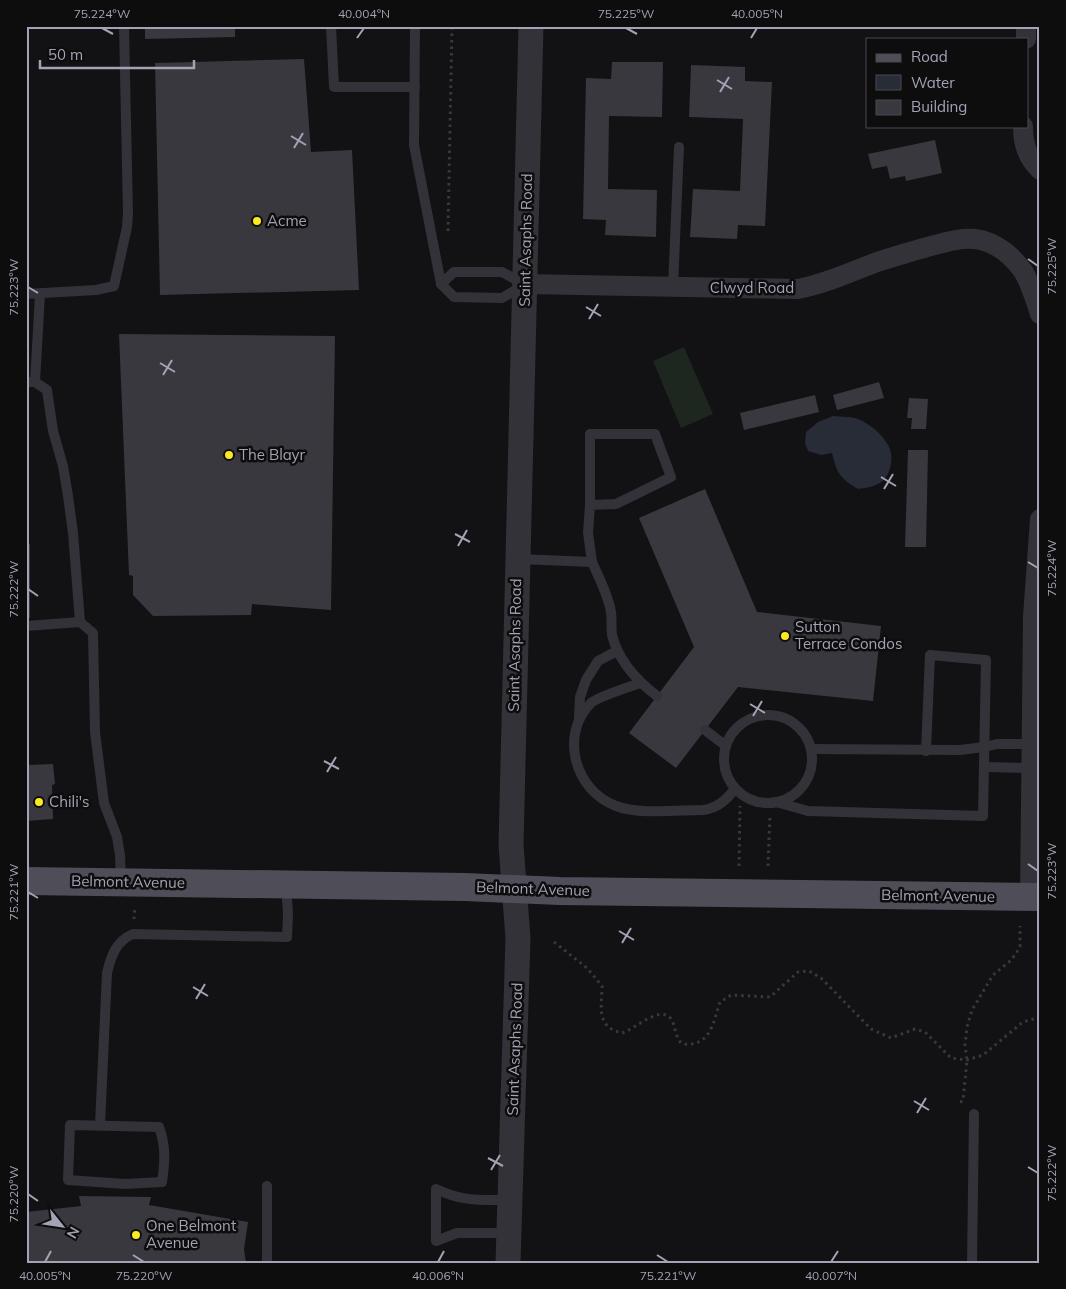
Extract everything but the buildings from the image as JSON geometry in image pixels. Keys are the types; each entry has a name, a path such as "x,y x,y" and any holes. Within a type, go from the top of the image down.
{"main road":[{"name":"Belmont Avenue","path":"26,881 286,884 560,891 1035,897"}],"street":[{"name":"Saint Asaphs Road","path":"508,1263 518,938 511,845 531,26"},
{"path":"1023,128 1024,145 1027,154 1040,170"},
{"name":"Clwyd Road","path":"525,284 798,289 824,282 902,254 944,242 972,239 982,240 1000,249 1016,263 1030,285 1040,314"},
{"path":"1035,897 1031,744 1033,617 1040,519"}],"lane":[{"path":"26,294 96,290 114,286 128,214 124,26"},
{"path":"331,26 334,87 415,88"},
{"path":"416,26 414,145 441,284 454,297 502,298 525,284"},
{"path":"673,287 679,147"},
{"path":"441,284 454,272 502,272 525,284"},
{"path":"40,294 31,382 47,390 53,431 63,466 73,533 80,622"},
{"path":"590,505 616,504 671,477 655,434 590,434 588,533 592,562 605,592 611,613 612,633 617,651 640,683 657,696"},
{"path":"517,559 592,562"},
{"path":"26,626 80,622 93,633 95,732 104,803 117,837 121,882"},
{"path":"617,651 598,661 586,680 580,697 579,718 573,739 575,760 583,780 597,796 615,806 630,810 703,810 713,808 738,791"},
{"path":"774,802 788,798 805,783 812,761 811,749 804,735 794,723 775,716 764,715 745,722 737,728 730,736 724,757 725,769 729,780 738,791 754,801 774,802 808,811 983,816 986,660 930,655 926,751"},
{"path":"579,718 592,702 640,683"},
{"path":"705,730 726,746"},
{"path":"811,749 926,751 960,750 997,744 1031,744"},
{"path":"984,767 1031,768"},
{"path":"100,1124 107,973 110,957 117,945 133,934 287,937 286,884"},
{"path":"972,1263 974,1114"},
{"path":"100,1124 159,1127 164,1141 166,1156 162,1182 126,1184 68,1180 70,1125 100,1124"},
{"path":"267,1186 267,1263"},
{"path":"509,1233 457,1233 436,1241 436,1189 466,1200 511,1200"}],"path":[{"path":"448,236 452,26"},
{"path":"738,791 739,866"},
{"path":"768,866 774,802"},
{"path":"134,907 134,923"},
{"path":"960,1102 964,1101 967,1060 965,1045 967,1027 972,1010 993,975 1016,954 1020,946 1020,926"},
{"path":"554,942 598,978 602,986 600,1012 603,1020 610,1028 622,1034 653,1016 667,1015 672,1020 678,1040 682,1044 697,1044 705,1039 710,1032 720,1002 732,995 770,997 798,972 809,971 821,978 871,1029 891,1038 915,1029 925,1032 951,1058 967,1060 983,1056 1023,1022 1040,1017"}],"shaded area":[{"path":"684,347 713,414 681,428 653,361"}],"water":[{"path":"833,416 850,417 860,420 876,430 886,441 891,455 891,466 887,476 880,483 858,489 840,475 832,453 821,455 808,451 805,443 806,432 818,422"}],"place":[{"name":"Acme","path":"257,221"},
{"name":"The Blayr","path":"229,455"},
{"name":"Sutton Terrace Condos","path":"785,636"},
{"name":"Chili's","path":"39,802"},
{"name":"One Belmont Avenue","path":"136,1235"}]}
